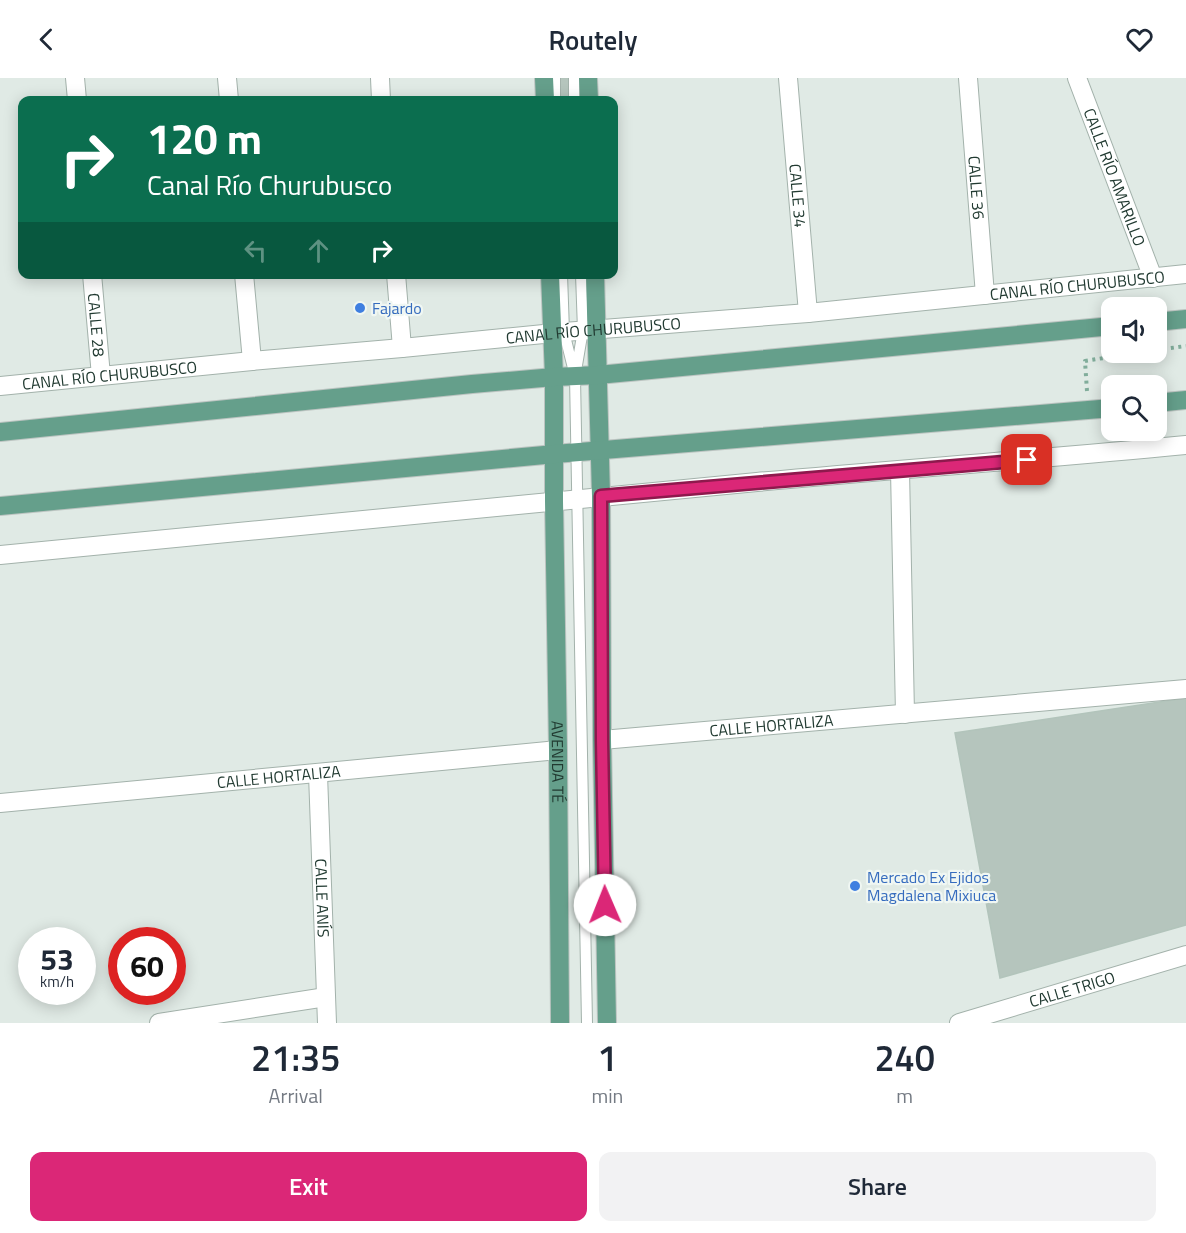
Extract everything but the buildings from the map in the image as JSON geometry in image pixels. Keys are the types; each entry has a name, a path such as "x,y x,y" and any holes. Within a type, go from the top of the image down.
{"main road":[{"path":"544,78 545,96"},
{"path":"588,78 589,96"},
{"name":"AVENIDA TÉ","path":"551,279 558,332 554,377 554,501 560,1023"},
{"path":"595,279 590,330 598,375 598,452 601,496 607,1023"},
{"path":"1167,321 1186,319"},
{"path":"0,432 436,388 598,375 1101,327"},
{"path":"1167,402 1186,400"},
{"path":"0,506 555,454 1101,409"}],"street":[{"path":"75,78 77,96"},
{"path":"228,78 230,96"},
{"path":"380,78 381,96"},
{"name":"CALLE 34","path":"788,78 808,313"},
{"name":"CALLE 36","path":"968,78 984,295"},
{"name":"CALLE RÍO AMARILLO","path":"1077,78 1153,278"},
{"name":"CANAL RÍO CHURUBUSCO","path":"0,386 558,332 808,313 1186,274"},
{"name":"CALLE 28","path":"92,279 101,376"},
{"path":"244,279 252,361"},
{"path":"396,279 402,348"},
{"path":"0,555 577,498 1186,445"},
{"path":"900,470 905,714"},
{"name":"CALLE HORTALIZA","path":"602,740 1186,689"},
{"name":"CALLE HORTALIZA","path":"0,803 558,750"},
{"name":"CALLE ANÍS","path":"318,774 327,1023"},
{"name":"CALLE TRIGO","path":"959,1023 1186,955"},
{"path":"159,1023 326,997"}],"lane":[{"path":"555,78 555,96"},
{"path":"574,78 574,96"},
{"path":"562,279 558,332 575,376"},
{"path":"582,279 590,330 575,376 587,1023"}],"path":[{"path":"1167,349 1186,346"},
{"path":"1089,410 1085,360 1101,358"}],"place":[{"name":"Fajardo","path":"360,308"},
{"name":"Mercado Ex Ejidos Magdalena Mixiuca","path":"855,886"}],"route":[{"path":"605,905 601,496 1027,460"}]}
